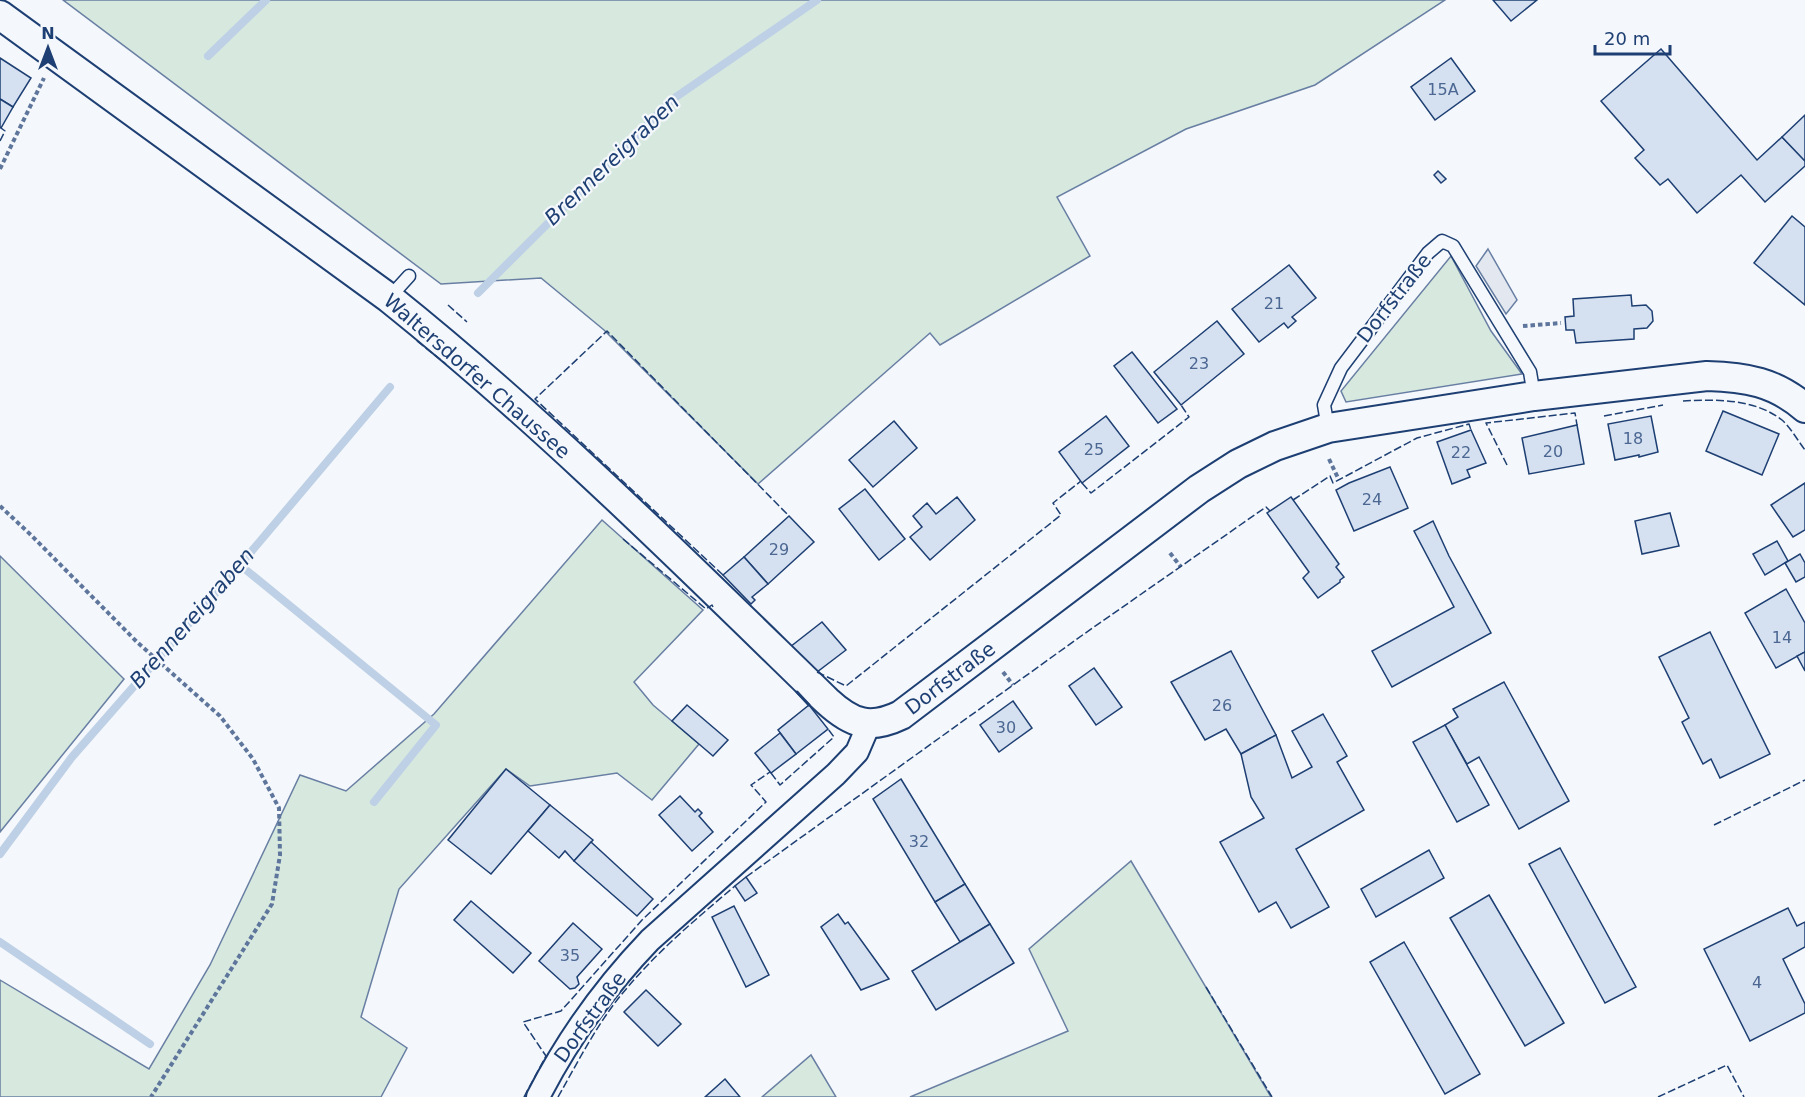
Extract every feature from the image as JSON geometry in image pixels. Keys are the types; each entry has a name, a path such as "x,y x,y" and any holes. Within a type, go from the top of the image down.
{"street":[{"name":"Waltersdorfer Chaussee","path":"0,15 389,298 448,345 608,490 843,716 853,721 869,724"},
{"name":"Dorfstraße","path":"538,1097 563,1050 604,992 633,958 650,940 836,774 857,752 869,724 886,722 902,715 1199,489 1247,459 1275,446 1328,428 1534,396 1707,376 1735,376 1764,383 1791,396 1805,408"}],"lane":[{"name":"Dorfstraße","path":"1328,428 1324,405 1341,368 1428,253 1442,241 1453,246 1501,328 1530,372 1534,396"},
{"path":"389,298 409,276"}],"path":[{"path":"0,169 44,78 58,58"},
{"path":"1501,328 1562,324"},
{"path":"1329,459 1339,480"},
{"path":"0,506 133,636 220,716 253,759 279,808 280,855 272,904 151,1097"},
{"path":"1170,553 1180,567"},
{"path":"1003,672 1013,685"}],"shaded area":[{"path":"63,0 1445,0 1315,85 1186,129 1057,197 1090,256 940,345 930,333 758,484 604,330 541,278 441,284"},
{"path":"1488,249 1517,300 1506,314 1476,266"},
{"path":"1451,256 1491,331 1522,374 1346,402 1341,391"},
{"path":"602,520 703,610 634,682 653,705 699,744 652,800 617,773 530,786 506,769 399,889 361,1017 407,1048 381,1097 0,1097 0,980 149,1069 210,965 300,775 346,791 434,714"},
{"path":"0,556 124,679 0,832"},
{"path":"1131,861 1271,1097 910,1097 1068,1031 1029,949"},
{"path":"811,1055 836,1097 762,1097"}],"building":[{"path":"1493,0 1537,0 1511,21"},
{"path":"1661,49 1757,160 1782,137 1805,161 1805,166 1765,202 1741,175 1697,213 1668,179 1660,185 1635,158 1644,150 1601,101"},
{"path":"0,58 31,78 13,107 0,99"},
{"path":"1451,58 1475,91 1435,120 1411,87"},
{"path":"0,99 13,107 1,128 0,127"},
{"path":"1805,115 1805,161 1782,137"},
{"path":"1438,171 1446,179 1441,183 1434,175"},
{"path":"1792,216 1805,227 1805,305 1754,263"},
{"path":"1289,265 1316,298 1292,317 1296,321 1288,328 1284,323 1259,342 1232,309"},
{"path":"1631,295 1632,306 1646,305 1652,311 1653,321 1647,328 1634,329 1634,339 1576,343 1574,330 1566,330 1565,317 1574,316 1573,299"},
{"path":"1217,321 1244,354 1181,405 1154,372"},
{"path":"1132,352 1177,409 1158,423 1114,366"},
{"path":"1723,411 1779,434 1762,475 1706,451"},
{"path":"1106,416 1129,446 1082,483 1059,452"},
{"path":"1651,416 1658,452 1615,460 1608,424"},
{"path":"894,421 917,448 873,487 849,460"},
{"path":"1577,425 1584,464 1529,474 1522,438"},
{"path":"1471,430 1486,463 1467,470 1470,477 1452,484 1437,442"},
{"path":"1390,467 1408,508 1354,531 1336,490"},
{"path":"1805,483 1805,530 1793,537 1771,505"},
{"path":"865,489 905,539 879,560 839,509"},
{"path":"957,497 975,520 930,560 910,537 922,527 913,516 927,503 936,514"},
{"path":"1291,497 1339,564 1336,567 1344,577 1318,598 1303,578 1309,572 1267,513"},
{"path":"1670,513 1679,546 1642,554 1635,521"},
{"path":"789,516 814,542 768,584 744,557"},
{"path":"1433,521 1449,556 1491,633 1392,687 1372,651 1454,607 1414,531"},
{"path":"1777,541 1788,561 1765,575 1753,554"},
{"path":"1800,554 1805,563 1805,577 1796,582 1785,563"},
{"path":"744,557 768,584 752,597 755,600 751,604 723,575"},
{"path":"1786,589 1805,623 1805,652 1776,668 1745,613"},
{"path":"822,622 846,650 817,672 790,647"},
{"path":"1710,632 1770,754 1720,778 1711,759 1703,764 1682,722 1689,718 1659,657"},
{"path":"1231,651 1276,735 1241,754 1226,729 1205,740 1171,682"},
{"path":"1805,652 1805,671 1797,656"},
{"path":"1094,668 1122,707 1096,725 1069,686"},
{"path":"1504,682 1569,801 1519,829 1479,757 1467,764 1445,725 1458,717 1453,709"},
{"path":"1013,701 1032,728 999,752 980,725"},
{"path":"687,705 728,740 713,756 672,721"},
{"path":"809,705 828,729 796,754 778,730"},
{"path":"1323,714 1347,756 1337,762 1364,810 1296,849 1329,907 1291,928 1276,902 1259,912 1220,842 1264,818 1251,797 1241,754 1276,735 1292,778 1312,767 1292,731"},
{"path":"1445,725 1489,805 1457,822 1413,742"},
{"path":"780,733 796,754 771,773 755,753"},
{"path":"506,769 550,805 491,874 448,840"},
{"path":"901,779 965,884 935,902 873,799"},
{"path":"680,796 695,812 698,809 702,813 699,816 713,832 692,851 659,815"},
{"path":"550,805 593,840 574,861 565,851 559,858 528,831"},
{"path":"591,842 653,899 637,916 574,861"},
{"path":"1560,848 1636,987 1605,1003 1529,864"},
{"path":"1429,850 1444,878 1376,917 1361,889"},
{"path":"746,877 757,893 745,901 735,886"},
{"path":"965,884 990,924 960,942 935,902"},
{"path":"1489,895 1564,1023 1525,1046 1450,918"},
{"path":"471,901 531,953 513,973 454,920"},
{"path":"734,906 769,975 746,987 712,917"},
{"path":"1788,908 1797,926 1805,922 1805,947 1783,959 1805,1004 1805,1013 1750,1041 1704,949"},
{"path":"838,914 845,924 848,922 889,979 861,990 821,927"},
{"path":"573,923 602,949 577,977 579,984 570,989 539,961"},
{"path":"990,924 1014,963 936,1010 912,971"},
{"path":"1404,942 1480,1074 1445,1094 1370,962"},
{"path":"646,990 681,1024 658,1046 624,1012"},
{"path":"725,1079 740,1097 705,1097"}],"waterway":[{"path":"208,56 266,0"},
{"name":"Brennereigraben","path":"478,293 673,99 817,0"},
{"name":"Brennereigraben","path":"0,854 72,757 240,565 390,387"},
{"path":"240,565 436,725 374,802"},
{"path":"0,942 150,1044"}],"fence":[{"path":"0,141 5,131 1,128"},
{"path":"448,305 467,322"},
{"path":"723,575 535,399 607,331 789,516"},
{"path":"417,341 446,364"},
{"path":"1683,401 1735,402 1760,408 1782,420 1805,450"},
{"path":"1082,483 1091,493 1189,417 1181,405"},
{"path":"1604,416 1663,405"},
{"path":"1507,465 1486,423 1575,413 1577,425"},
{"path":"1293,500 1330,476 1333,483 1417,438 1469,424 1471,430"},
{"path":"817,672 846,686 1061,515 1053,503 1081,481"},
{"path":"746,877 1084,634 1266,507 1270,511"},
{"path":"623,539 706,609 712,605 713,607"},
{"path":"771,773 780,785 834,737 828,729"},
{"path":"524,1097 546,1056 523,1022 561,1011 642,920 766,802 751,785 770,772"},
{"path":"1714,825 1805,780"},
{"path":"558,1097 598,1027 627,988 665,947 735,886"},
{"path":"1206,987 1272,1097"},
{"path":"1658,1097 1727,1065 1744,1097"}],"wall":[{"path":"797,692 809,705"}]}
